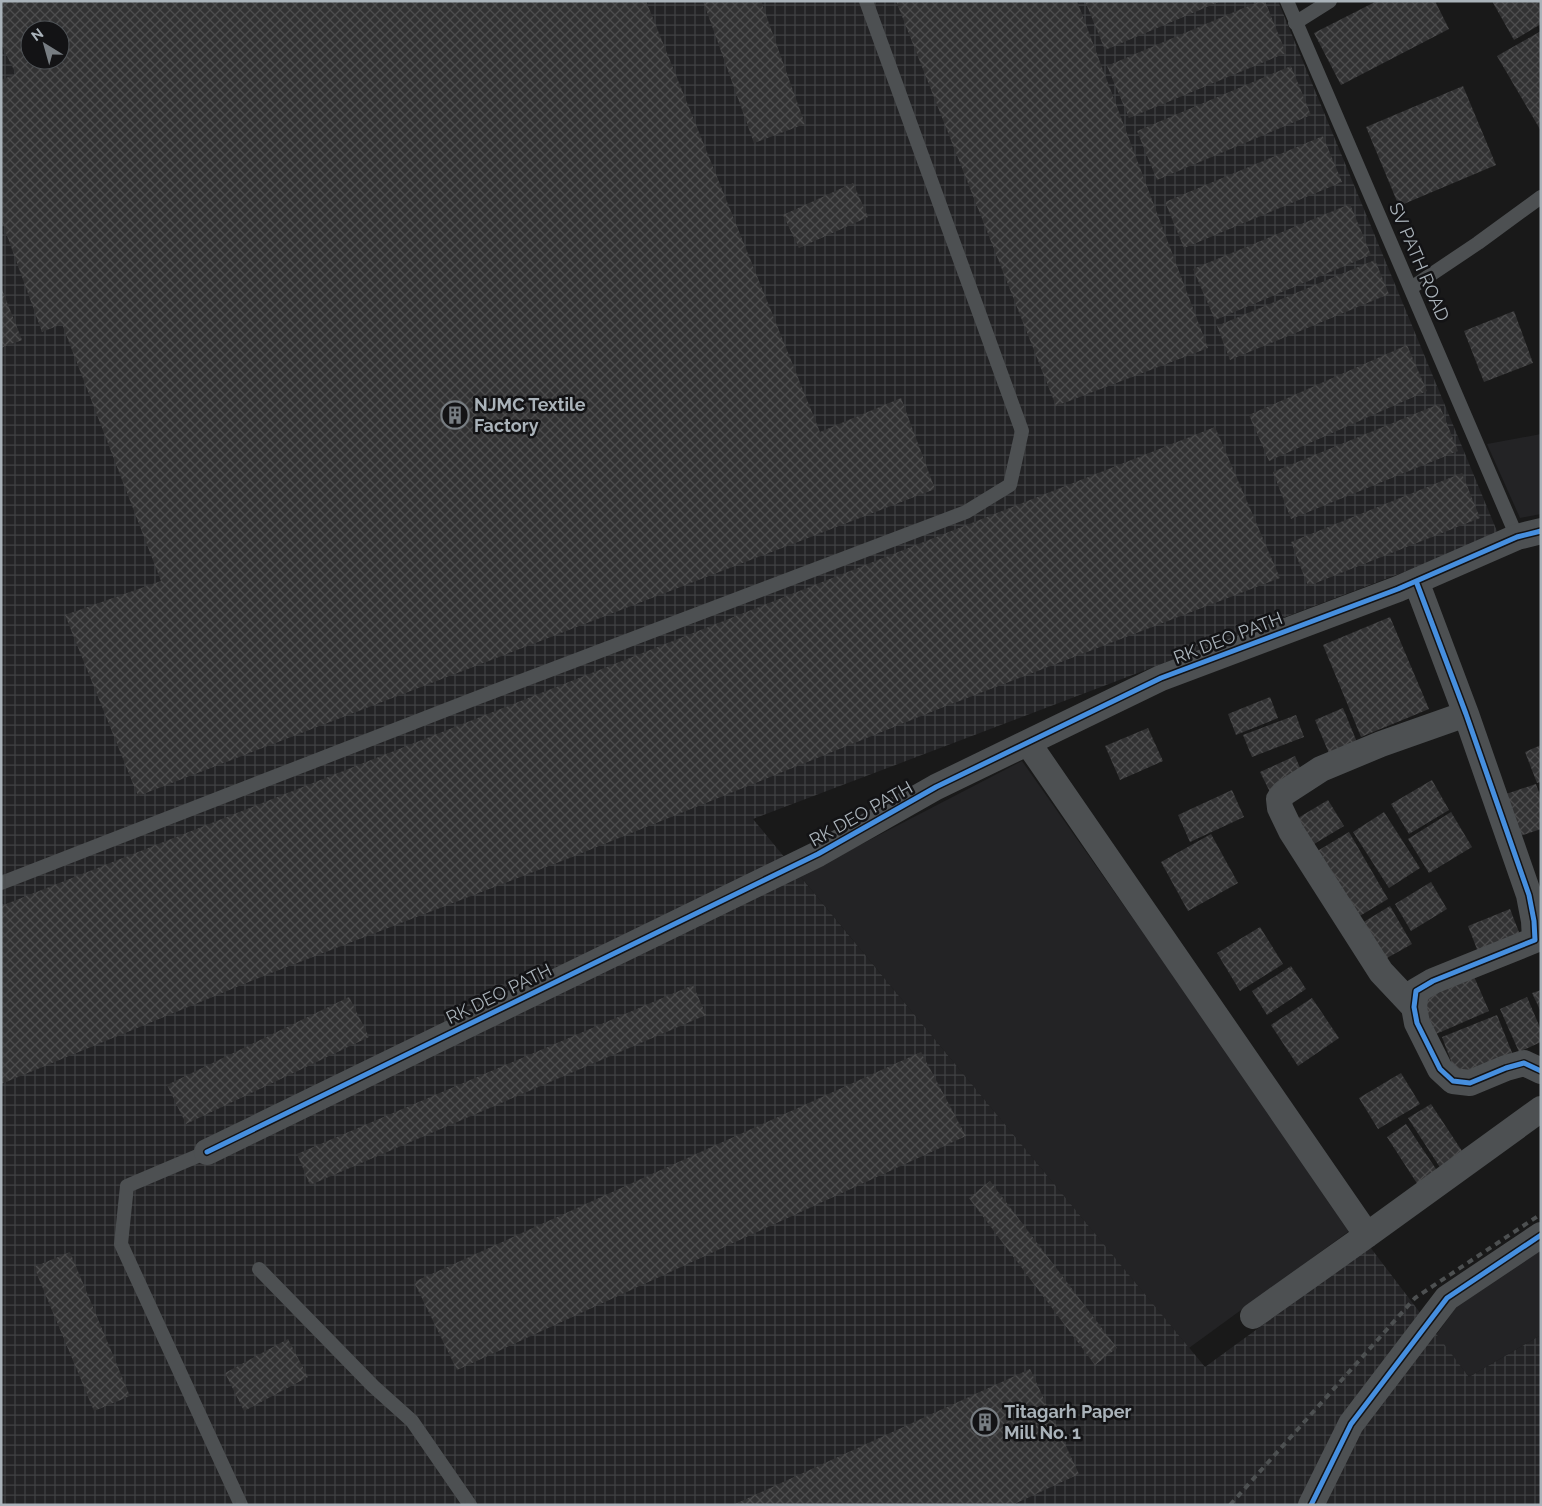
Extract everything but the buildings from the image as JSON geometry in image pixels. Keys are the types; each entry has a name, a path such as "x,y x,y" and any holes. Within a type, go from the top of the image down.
{"street":[{"name":"RK DEO PATH","path":"207,1152 818,854 936,787 1161,678 1416,581 1529,534"},
{"path":"1416,581 1466,714 1529,895 1535,940 1434,981 1416,991 1414,1007 1417,1024 1440,1069 1453,1081 1470,1084 1506,1068 1524,1063 1541,1072"},
{"path":"1414,1007 1381,972 1291,831 1280,808 1279,799 1284,793 1321,769 1381,744 1466,714"},
{"path":"1028,743 1368,1235"},
{"path":"1253,1316 1368,1235 1541,1108"},
{"path":"1311,1505 1351,1424 1448,1298 1541,1235"}],"lane":[{"path":"1,883 474,699 966,512 1010,485 1022,431 866,1"},
{"name":"SV PATH ROAD","path":"1287,1 1411,288 1529,534"},
{"path":"1295,22 1330,1"},
{"path":"1411,288 1478,243 1541,197"},
{"path":"207,1152 127,1186 121,1244 241,1505"},
{"path":"259,1269 373,1386 412,1421 470,1505"}],"shaded area":[{"path":"1,1 1278,1 1499,536 753,819 1205,1367 1370,1247 1469,1377 1541,1335 1541,1505 1,1505"},
{"path":"1541,434 1541,514 1520,518 1487,444"},
{"path":"1022,761 1352,1229 1189,1348 800,876"},
{"path":"1541,1247 1541,1335 1469,1377 1436,1335 1460,1302"}],"railway":[{"path":"1230,1505 1415,1298 1541,1214"}],"cycle path":[{"path":"207,1152 818,854 936,787 1161,678 1398,589 1517,537 1541,531"},
{"path":"1416,581 1466,714 1529,895 1534,921 1535,940 1433,981 1416,991 1414,1007 1417,1023 1440,1069 1453,1081 1470,1083 1506,1068 1524,1063 1541,1071"},
{"path":"1311,1505 1351,1424 1447,1298 1541,1235"}],"place":[{"name":"NJMC Textile Factory","path":"455,415"},
{"name":"Titagarh Paper Mill No. 1","path":"985,1422"}]}
